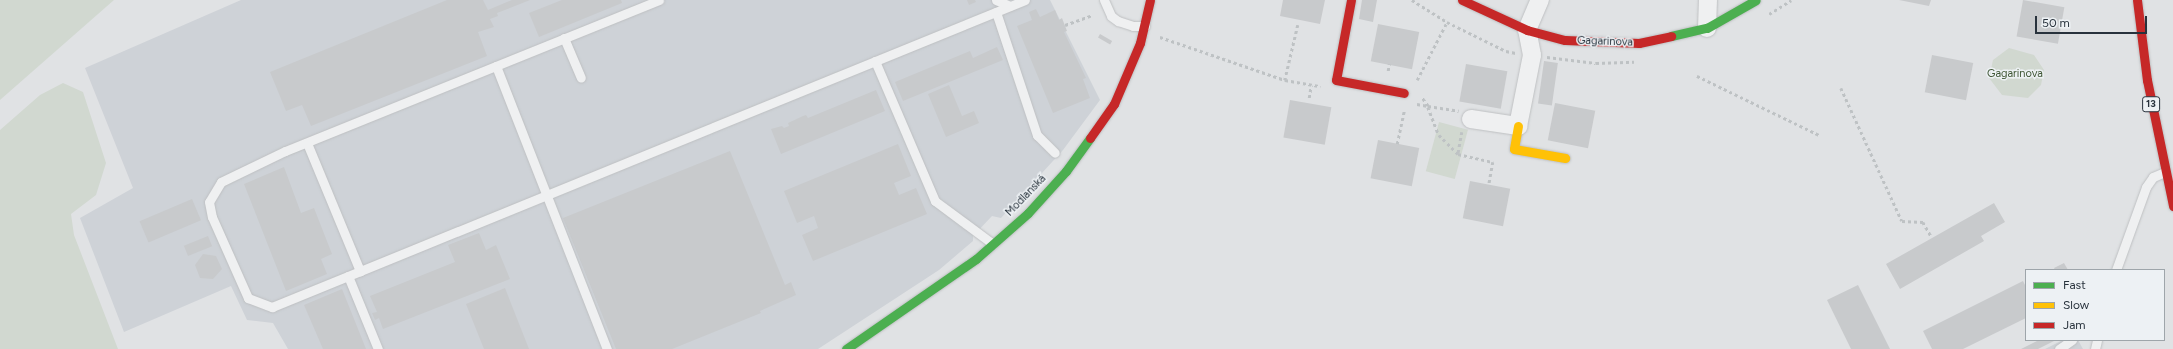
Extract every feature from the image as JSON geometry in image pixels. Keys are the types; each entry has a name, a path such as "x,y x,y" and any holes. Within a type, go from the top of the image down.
{"street":[{"name":"Modlanská","path":"846,349 955,274 994,244 1066,171 1101,124 1125,81 1144,28 1150,0"},
{"path":"1350,0 1336,80 1405,97"},
{"name":"Gagarinova","path":"1462,0 1527,30 1565,40 1640,43 1707,28 1756,0"},
{"path":"1540,0 1527,30 1532,55 1514,149 1565,158"},
{"path":"1707,28 1708,0"},
{"name":"13","path":"2137,0 2147,80 2173,206"},
{"path":"1467,121 1518,126"}],"lane":[{"path":"659,0 307,143 221,182 209,202 212,217 248,298 272,307 1025,0"},
{"path":"996,0 1010,6"},
{"path":"1104,0 1105,7 1118,21 1144,28"},
{"path":"996,12 1036,135 1055,153"},
{"path":"564,38 581,78"},
{"path":"875,61 935,201 994,244"},
{"path":"496,66 607,349"},
{"path":"307,143 360,271"},
{"path":"2116,269 2146,187 2153,177 2165,172"},
{"path":"348,276 378,349"},
{"path":"2060,349 2071,341"}],"path":[{"path":"1065,25 1092,15"},
{"path":"1414,84 1447,22"},
{"path":"1285,80 1298,25"},
{"path":"1144,28 1285,80 1333,89 1336,80"},
{"path":"1697,76 1819,135"},
{"path":"1309,98 1311,85"},
{"path":"1840,88 1902,221 1923,222 1931,236"},
{"path":"1421,96 1428,106 1439,135 1458,154 1493,162 1488,184"},
{"path":"1397,144 1405,97"},
{"path":"1413,103 1428,106"},
{"path":"1458,154 1467,121"}],"shaded area":[{"path":"241,0 1050,0 1100,100 1063,150 1001,218 992,216 973,236 973,241 939,270 818,349 288,349 273,323 247,320 231,286 124,332 80,218 133,188 85,68"},
{"path":"2061,341 2079,341 2083,349 2045,349"}],"green space":[{"path":"0,0 114,0 0,100"},
{"name":"Gagarinova","path":"2009,48 2034,55 2044,70 2041,85 2028,98 2002,95 1989,78 1993,60"},
{"path":"63,83 83,92 106,163 96,195 71,214 74,235 118,349 0,349 0,130 40,95"},
{"path":"1439,122 1468,130 1455,179 1426,171"}],"building":[{"path":"447,0 483,0 488,10 512,0 530,0 497,13 498,16 490,19 494,27 478,32 487,56 311,126 302,105 286,111 270,72"},
{"path":"562,0 621,0 622,3 539,37 529,13"},
{"path":"967,0 975,0 976,2 969,5"},
{"path":"1283,0 1325,0 1320,24 1280,16"},
{"path":"1362,0 1377,0 1373,22 1359,19"},
{"path":"1899,0 1931,0 1929,6"},
{"path":"2023,0 2064,7 2058,44 2017,36"},
{"path":"1036,9 1040,17 1055,10 1059,20 1062,18 1067,31 1064,32 1086,78 1083,79 1090,98 1053,113 1017,26 1032,20 1029,12"},
{"path":"1378,24 1419,32 1412,69 1371,61"},
{"path":"1100,34 1112,41 1110,44 1098,37"},
{"path":"997,47 1003,60 903,101 895,82 970,51 973,58"},
{"path":"1932,55 1973,63 1966,100 1925,92"},
{"path":"1544,61 1558,63 1552,106 1538,104"},
{"path":"1466,64 1507,71 1501,109 1459,101"},
{"path":"949,85 962,116 974,111 979,123 946,137 928,94"},
{"path":"876,90 885,111 781,154 771,129 782,126 784,128 789,126 788,123 803,116 806,115 808,118"},
{"path":"1290,100 1331,107 1325,145 1283,137"},
{"path":"1555,103 1595,111 1588,148 1548,140"},
{"path":"1378,140 1419,148 1412,186 1371,178"},
{"path":"898,144 911,176 894,183 899,195 916,188 927,214 813,261 802,235 818,228 814,216 797,223 784,191"},
{"path":"730,151 785,285 791,282 796,295 760,311 761,313 672,349 616,349 563,218"},
{"path":"284,167 301,213 314,208 332,254 321,259 327,274 286,291 244,184"},
{"path":"1470,181 1510,189 1503,226 1463,218"},
{"path":"192,199 201,220 149,242 140,221"},
{"path":"1994,203 2005,222 1981,236 1984,241 1900,289 1886,264"},
{"path":"479,233 486,250 496,245 510,279 383,329 379,318 375,320 372,313 377,312 370,296 455,262 448,245"},
{"path":"208,236 212,246 188,256 184,246"},
{"path":"203,254 216,256 222,269 213,279 200,278 195,265"},
{"path":"2064,263 2067,269 2054,269"},
{"path":"2023,281 2025,285 2025,318 1963,349 1932,349 1923,331"},
{"path":"1858,285 1890,349 1851,349 1827,300"},
{"path":"505,288 529,349 484,349 466,304"},
{"path":"342,289 366,349 323,349 304,305"},
{"path":"2037,341 2054,341 2038,349 2021,349"}],"traffic: fast":[{"path":"1671,36 1707,28 1756,0"},
{"path":"846,349 976,259 1028,213 1066,171 1090,138"}],"traffic: slow":[{"path":"1518,126 1514,149 1565,158"}],"traffic: jam":[{"path":"1090,138 1114,104 1140,43 1150,0"},
{"path":"1351,0 1336,80 1404,93"},
{"path":"1462,0 1527,30 1565,40 1639,43 1671,36"},
{"path":"2137,0 2147,80 2173,206"}]}
